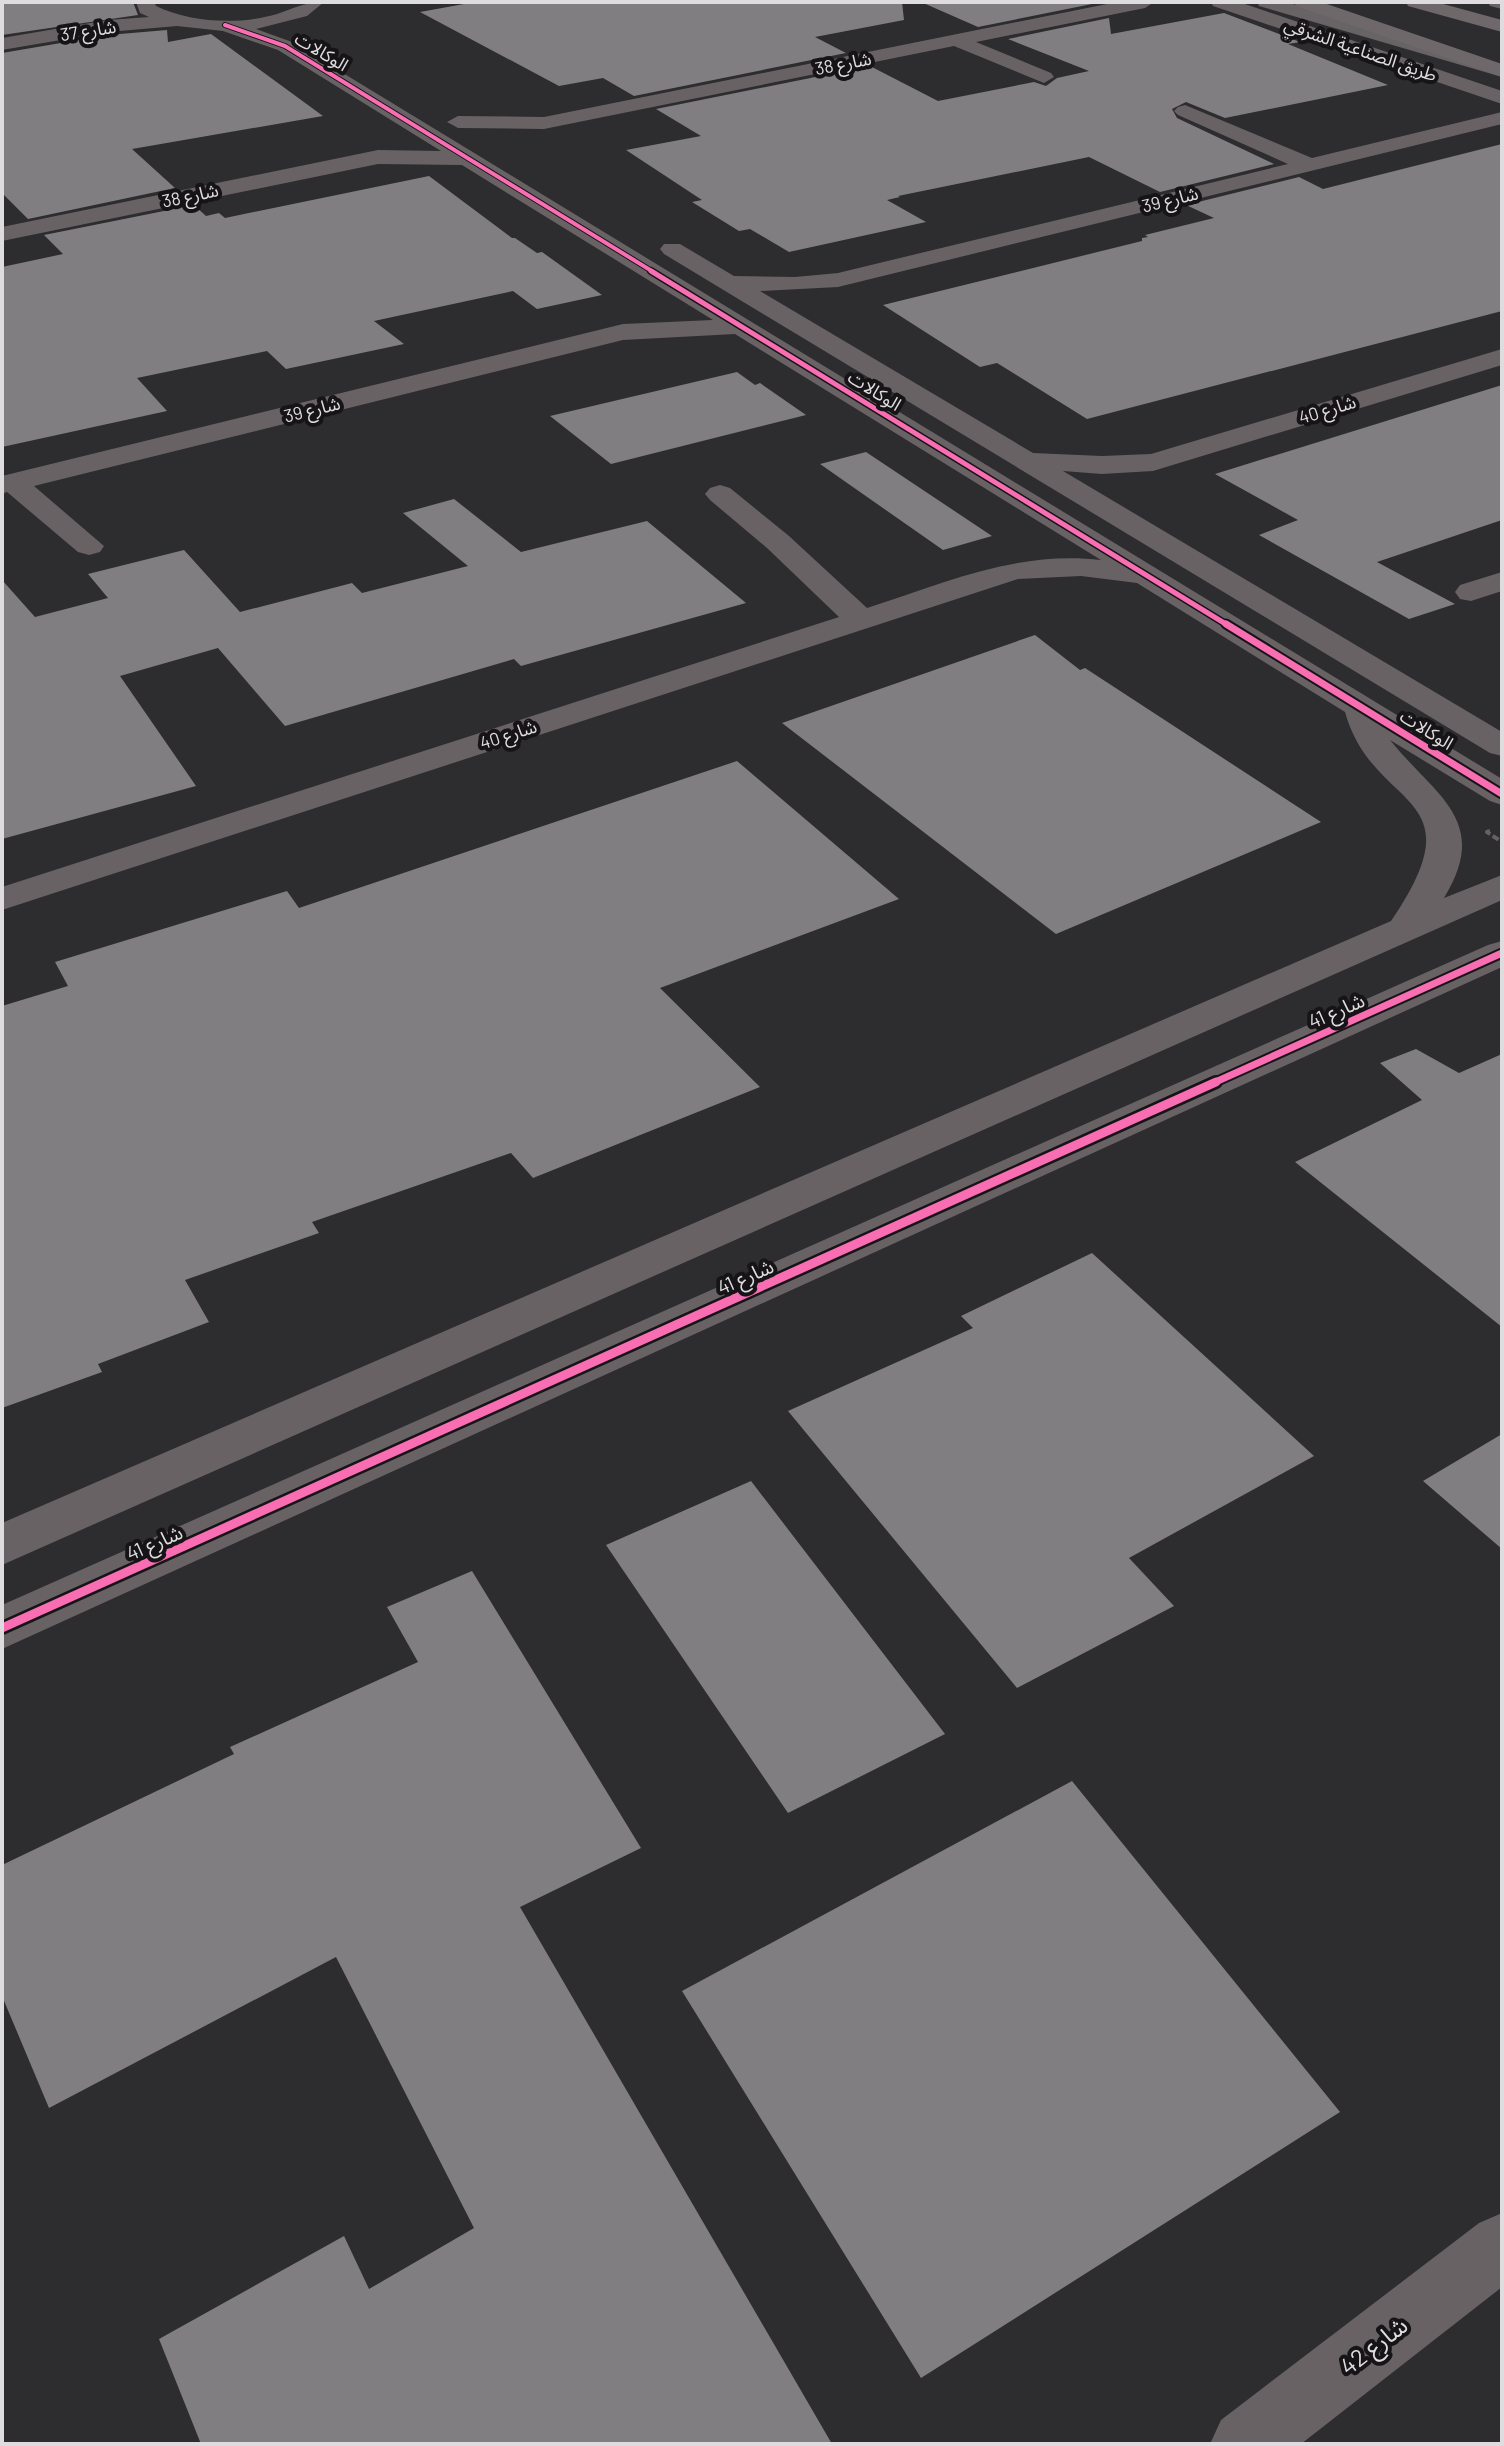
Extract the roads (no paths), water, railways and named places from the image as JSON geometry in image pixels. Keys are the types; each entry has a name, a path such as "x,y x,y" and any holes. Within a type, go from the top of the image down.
{"highway":[{"path":"1303,2 1502,71"},
{"path":"1355,2 1502,45"},
{"path":"1415,2 1502,26"}],"main road":[{"name":"طريق الصناعية الشرقي","path":"1266,2 1502,71"}],"street":[{"name":"شارع 37","path":"2,33 75,20 134,2"},
{"path":"145,2 147,9 157,16 174,21"},
{"name":"شارع 38","path":"458,122 544,123 1143,2"},
{"name":"طريق الصناعية الشرقي","path":"1220,2 1502,98"},
{"path":"225,25 253,23 307,7"},
{"name":"الوكالات","path":"307,7 300,20 310,33 458,122 505,145"},
{"name":"شارع 37","path":"2,44 108,26 174,21 225,25"},
{"name":"الوكالات","path":"225,25 285,46 1502,794"},
{"path":"955,40 1044,77"},
{"path":"1185,111 1310,165"},
{"name":"شارع 39","path":"729,283 773,285 838,280 1502,118"},
{"name":"شارع 38","path":"505,145 544,123"},
{"name":"شارع 38","path":"378,157 405,143 417,127"},
{"name":"شارع 38","path":"2,234 378,157 424,155 468,159"},
{"name":"الوكالات","path":"646,234 1497,742"},
{"name":"شارع 39","path":"795,322 813,295 838,280"},
{"name":"شارع 39","path":"623,332 658,312 683,291"},
{"name":"شارع 39","path":"7,484 623,332 739,326"},
{"name":"شارع 40","path":"1024,460 1076,465 1153,462 1502,357"},
{"name":"شارع 40","path":"1116,514 1117,500 1124,486 1153,462"},
{"path":"7,484 89,546"},
{"path":"720,494 778,542 859,618"},
{"name":"شارع 40","path":"1015,570 1045,545 1051,531 1050,516"},
{"name":"شارع 40","path":"2,899 859,618 1015,570 1081,567 1149,577"},
{"path":"1471,592 1502,581"},
{"path":"1359,707 1362,727 1373,744 1423,793 1443,826 1446,843 1444,860 1405,928"},
{"path":"2,1545 1502,886"},
{"name":"شارع 41","path":"2,1628 1502,954"},
{"name":"شارع 42","path":"1245,2444 1502,2246"}]}
